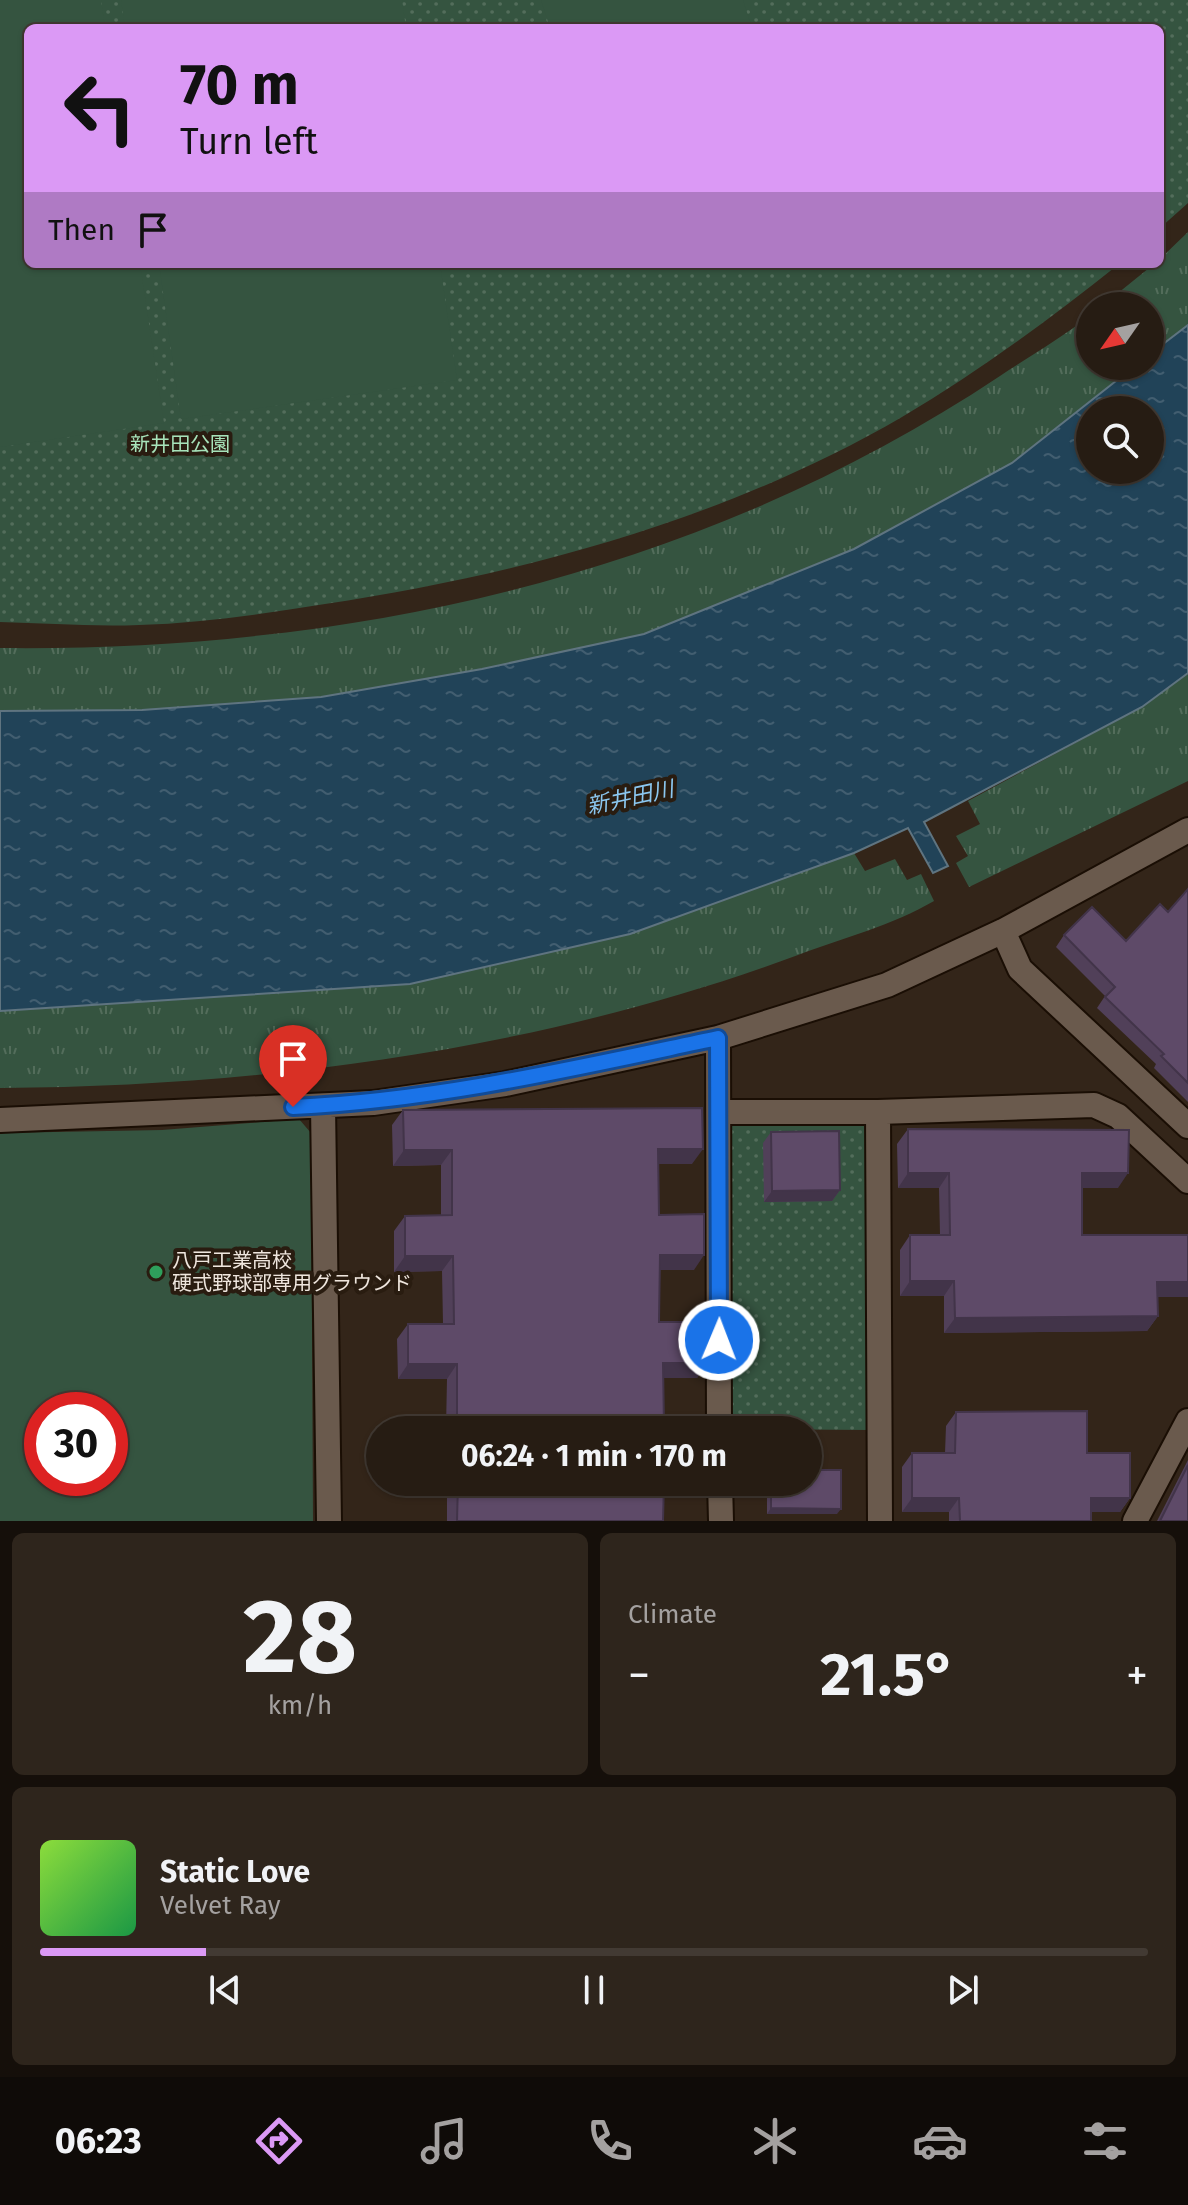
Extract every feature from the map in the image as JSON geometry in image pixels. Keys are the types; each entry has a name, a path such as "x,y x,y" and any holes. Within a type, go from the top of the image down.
{"street":[{"path":"0,1120 373,1103 505,1084 718,1038 887,985 1003,931 1188,830"},
{"path":"1003,931 1020,969 1188,1126"},
{"path":"718,1038 719,1416"},
{"path":"719,1112 878,1112 1094,1105 1118,1116 1188,1181"},
{"path":"323,1106 329,1521"},
{"path":"878,1112 880,1521"},
{"path":"1135,1521 1188,1421"},
{"path":"720,1496 721,1521"}],"green space":[{"name":"新井田公園","path":"0,0 1188,0 1188,203 1164,224 1164,24 24,24 24,268 1114,268 1083,292 1076,292 1076,298 1013,344 902,417 766,485 695,513 548,559 399,592 255,615 139,625 0,622"},
{"path":"0,0 101,0 104,24 24,24 24,268 141,268 164,423 0,447"},
{"path":"121,0 402,0 405,24 124,24"},
{"path":"541,0 743,0 751,24 549,24"},
{"path":"1188,232 1188,325 1164,343 1164,292 1119,292 1149,268 1164,268 1164,255"},
{"path":"160,268 441,268 457,380 181,419"},
{"path":"1076,325 1076,380 1117,380 1097,396 1076,396 1076,413 1012,463 854,549 644,634 482,669 321,697 142,710 0,711 0,648 132,646 264,635 394,616 521,588 646,550 768,503 886,445"},
{"path":"1188,673 1188,781 969,887 956,863 968,856 956,836 980,824 968,801 1142,707"},
{"path":"854,853 865,871 895,859 907,880 921,874 934,901 868,931 702,988 506,1038 304,1070 203,1080 0,1088 0,1011 410,984 630,934"},
{"name":"八戸工業高校 硬式野球部専用グラウンド","path":"299,1119 311,1133 313,1521 0,1521 0,1133 162,1130"},
{"path":"869,1120 872,1430 822,1430 822,1416 731,1416 726,1123"}],"water":[{"name":"新井田川","path":"1188,325 1188,673 1142,707 924,822 948,866 933,873 908,828 854,853 630,934 410,984 0,1011 0,711 142,710 321,697 482,669 644,634 854,549 1012,463 1076,413 1076,484 1164,484 1164,396 1097,396 1117,380 1164,380 1164,343"}],"building":[{"path":"1188,889 1188,1083 1161,1056 1164,1054 1105,997 1115,987 1064,935 1092,907 1126,941 1160,904 1168,912"},
{"path":"702,1108 703,1149 658,1149 659,1215 704,1214 704,1255 660,1255 659,1322 708,1322 708,1363 663,1363 664,1416 457,1416 457,1364 408,1364 408,1324 454,1324 453,1256 405,1256 405,1216 452,1215 452,1150 404,1150 403,1110"},
{"path":"908,1129 1129,1130 1128,1173 1082,1173 1082,1235 1188,1235 1188,1282 1157,1282 1158,1316 955,1318 954,1281 910,1281 910,1235 950,1235 949,1173 908,1173"},
{"path":"839,1131 840,1190 772,1191 771,1132"},
{"path":"1087,1411 1087,1453 1130,1453 1130,1498 1091,1498 1091,1521 960,1521 959,1498 912,1498 912,1453 955,1453 956,1412"},
{"path":"1188,1465 1188,1521 1160,1521"},
{"path":"822,1470 841,1470 841,1509 771,1508 771,1496 822,1496"},
{"path":"458,1496 664,1496 663,1521 457,1521"}],"place":[{"name":"八戸工業高校 硬式野球部専用グラウンド","path":"156,1272"}],"route":[{"path":"293,1107 373,1103 505,1084 718,1038 719,1340"}]}
